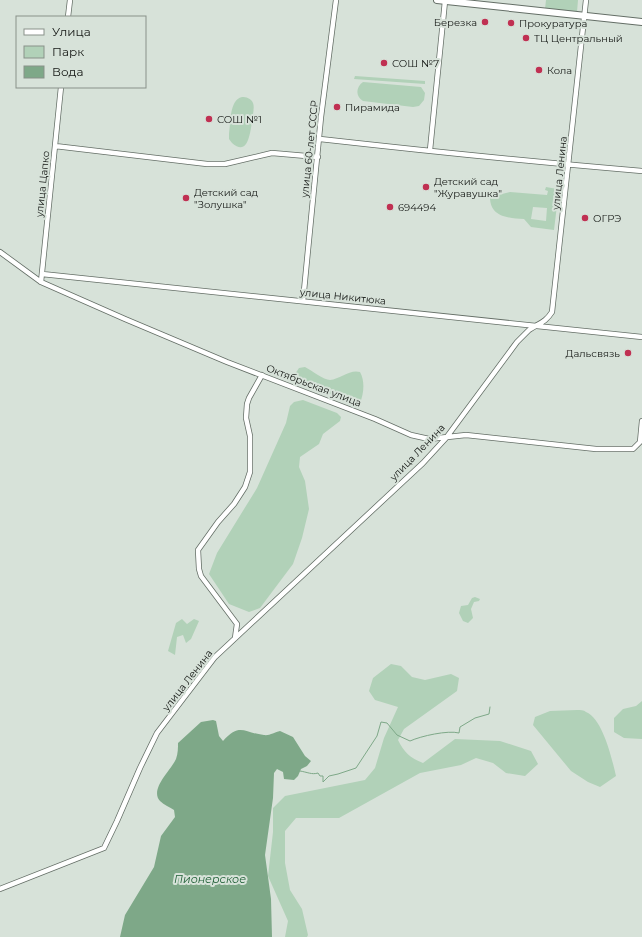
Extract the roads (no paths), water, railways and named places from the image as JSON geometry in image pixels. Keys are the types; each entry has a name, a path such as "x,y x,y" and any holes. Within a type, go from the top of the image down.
{"street":[{"path":"68,16 70,0"},
{"name":"улица 60-лет СССР","path":"303,301 336,0"},
{"path":"437,0 642,22"},
{"path":"430,150 445,0"},
{"name":"улица Ленина","path":"0,889 104,848 157,733 215,657 412,473 446,438 517,342 530,329 539,326 552,312 586,0"},
{"name":"улица Цапко","path":"41,282 61,88"},
{"path":"320,139 413,150 430,150 569,165 642,171"},
{"path":"55,146 207,164 225,164 272,153 318,157"},
{"name":"Октябрьская улица","path":"0,252 41,282 126,319 262,375 375,419 411,435 429,439 466,436 596,449 624,450 633,449 640,442 642,421"},
{"name":"улица Никитюка","path":"42,274 642,337"},
{"path":"247,627 237,624 201,576 198,569 198,550 218,522 234,504 245,487 250,472 250,436 246,418 247,404 262,375"},
{"path":"235,638 237,624"}],"water":[{"name":"Пионерское","path":"216,721 219,736 223,741 229,735 238,730 266,735 280,731 293,737 305,756 311,761 307,766 301,769 298,776 294,780 284,779 283,772 277,769 274,773 273,798 265,855 271,899 272,937 120,937 125,915 154,867 161,836 175,817 174,810 160,801 157,796 159,785 176,759 178,753 178,743 201,722"}],"waterway":[{"path":"300,771 312,774 318,773 320,776 323,776 323,782 329,776 356,768 377,736 381,722 387,723 397,735 410,741 434,734 448,732 459,733 460,727 475,718 489,714 490,707"}],"place":[{"name":"Березка","path":"485,22"},
{"name":"Прокуратура","path":"511,23"},
{"name":"ТЦ Центральный","path":"526,38"},
{"name":"СОШ №7","path":"384,63"},
{"name":"Кола","path":"539,70"},
{"name":"Пирамида","path":"337,107"},
{"name":"СОШ №1","path":"209,119"},
{"name":"Детский сад \"Журавушка\"","path":"426,187"},
{"name":"Детский сад \"Золушка\"","path":"186,198"},
{"name":"694494","path":"390,207"},
{"name":"ОГРЭ","path":"585,218"},
{"name":"Дальсвязь","path":"628,353"}]}
